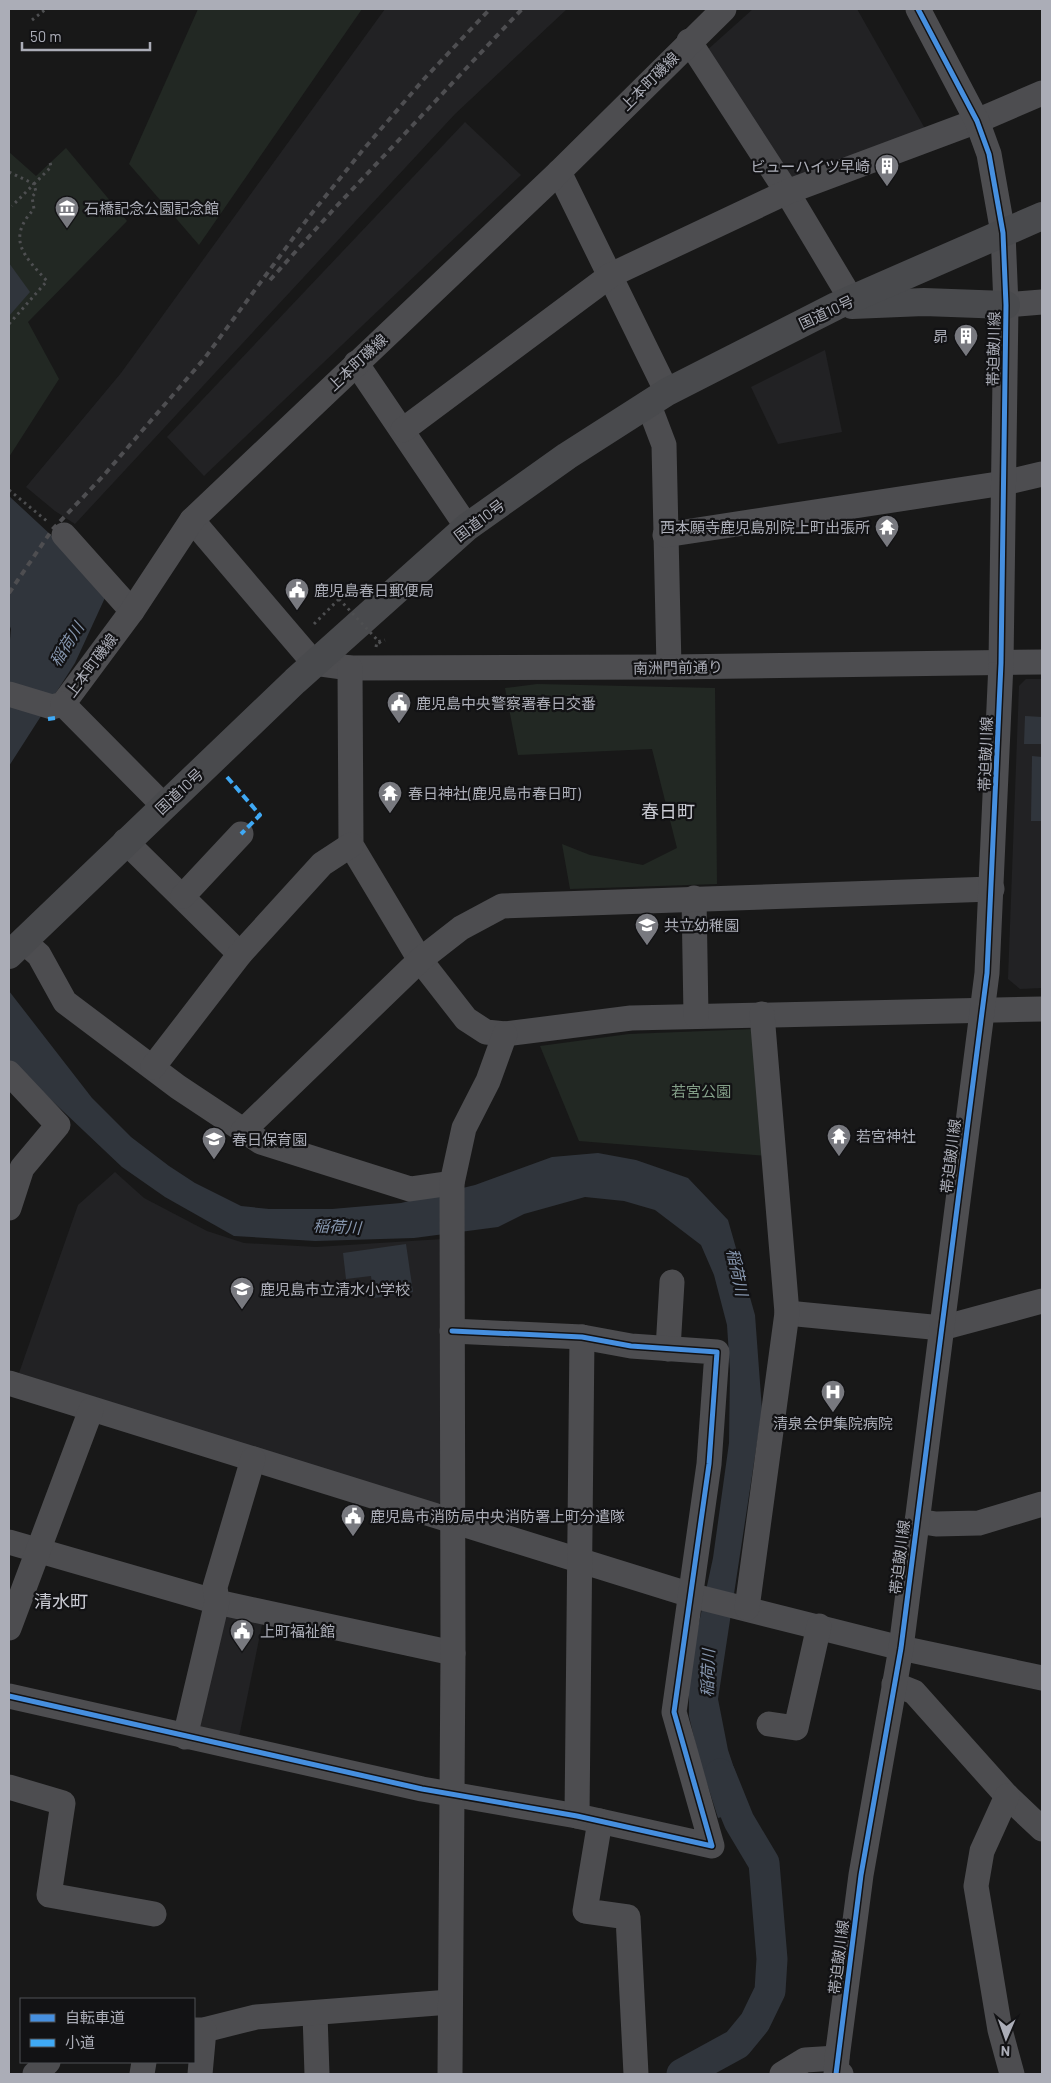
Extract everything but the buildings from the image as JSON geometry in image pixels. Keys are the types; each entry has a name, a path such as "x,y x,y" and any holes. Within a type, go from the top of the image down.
{"highway":[{"name":"国道10号","path":"16,948 314,663 467,527 658,397 843,303 1042,216"},
{"path":"843,303 924,302 1006,305"}],"street":[{"name":"上本町磯線","path":"9,694 57,705 132,611 192,520 559,172 689,41 724,9"},
{"name":"帯迫皷川線","path":"838,2069 861,1875 901,1648 987,974 1001,662 1006,305 1003,233 989,154 977,121 918,9"},
{"path":"689,41 787,192 843,303"},
{"path":"403,430 611,275 787,192 977,121 1042,94"},
{"path":"559,172 611,275 658,397 664,445 668,667"},
{"path":"1006,305 1042,302"},
{"path":"356,364 403,430 467,527"},
{"path":"665,535 1004,483 1042,474"},
{"path":"192,520 314,663"},
{"path":"64,535 132,611"},
{"name":"南洲門前通り","path":"314,663 350,668 668,667 1042,662"},
{"path":"350,668 351,845 420,960 466,1019 486,1032 505,1034 631,1018 1042,1008"},
{"path":"57,705 164,806"},
{"path":"183,896 241,834"},
{"path":"126,842 240,954"},
{"path":"153,1067 240,954 322,864 351,845"},
{"path":"243,1131 420,960 461,928 502,906 992,889"},
{"path":"694,898 696,1016"},
{"path":"16,948 39,955 66,1002 91,1024 153,1067 178,1087 261,1142 410,1189 452,1183"},
{"path":"745,1608 787,1312 762,1014"},
{"path":"450,2074 450,1793 453,1653 452,1183 464,1128 488,1081 505,1034"},
{"path":"9,1073 58,1125 22,1168 9,1208"},
{"path":"668,1349 672,1282"},
{"path":"787,1312 942,1328 1042,1301"},
{"path":"10,1699 412,1787 588,1819 712,1846 674,1712 693,1596 709,1464 717,1352 631,1346 582,1337 452,1331"},
{"path":"582,1337 580,1561 588,1819 584,1911 628,1917 636,2074"},
{"path":"9,1383 693,1596 901,1648 1042,1678"},
{"path":"9,1628 91,1410"},
{"path":"185,1737 217,1602 215,1587 253,1459"},
{"path":"917,1521 936,1524 979,1523 1042,1504"},
{"path":"9,1542 37,1552 217,1602 453,1653"},
{"path":"769,1724 796,1728 819,1626"},
{"path":"894,1684 914,1692 1007,1796 1042,1829"},
{"path":"9,1787 63,1803 49,1895 154,1914"},
{"path":"1007,1796 982,1851 976,1886 1000,2030 1012,2074"},
{"path":"200,2074 199,2030 256,2017 315,2014 450,2002"},
{"path":"315,2014 317,2074"},
{"path":"782,2074 805,2060 838,2069"},
{"path":"35,2074 47,2063"}],"path":[{"path":"32,20 46,9"},
{"path":"12,206 51,167 50,162"},
{"path":"9,172 34,184"},
{"path":"9,324 47,281 24,256 20,248 22,225 34,209 32,197 36,192 34,184"},
{"path":"9,490 64,535"},
{"path":"314,624 339,598 382,645 382,648 376,647 377,642 385,640"}],"shaded area":[{"path":"385,9 567,9 455,114 75,524 55,511 26,487 121,373"},
{"path":"753,9 857,9 928,134 793,180 705,52"},
{"path":"465,122 521,175 204,476 167,437"},
{"path":"825,350 842,432 778,444 751,387"},
{"path":"1026,679 1042,679 1042,988 1020,989 1008,979 1019,686"},
{"name":"鹿児島市立清水小学校","path":"115,1172 144,1198 207,1231 244,1243 316,1247 443,1239 444,1499 436,1506 19,1373 78,1205"},
{"path":"226,1613 263,1620 239,1737 198,1729"}],"green space":[{"path":"198,9 362,9 199,245 129,164"},
{"path":"66,148 127,221 28,322 59,379 9,457 9,152 36,176"},
{"path":"537,684 715,688 717,884 570,889 562,844 590,855 643,865 677,848 652,749 518,755 505,688"},
{"name":"若宮公園","path":"756,1029 767,1156 579,1141 540,1046 629,1034"}],"water":[{"path":"9,263 30,292 9,316"},
{"path":"9,496 109,589 75,663 9,766 9,650 11,629 9,624"},
{"path":"1025,716 1042,717 1042,744 1024,744"},
{"path":"1032,756 1042,757 1042,821 1031,821"},
{"path":"9,991 92,1098 131,1137 195,1183 241,1206 269,1209 332,1209 401,1203 475,1185 552,1157 598,1153 636,1160 688,1178 728,1220 755,1315 762,1410 718,1699 728,1750 748,1810 718,1818 698,1755 689,1716 689,1669 713,1558 729,1443 730,1370 727,1325 714,1275 701,1245 655,1210 624,1201 585,1197 524,1214 498,1227 414,1238 315,1241 234,1236 165,1197 122,1167 9,1060"},
{"path":"406,1244 413,1292 374,1298 371,1276 346,1279 343,1253"}],"waterway":[{"name":"稲荷川","path":"682,2074 737,2044 755,2022 770,1991 772,1959 764,1863 739,1821 720,1774"}],"railway":[{"path":"9,593 52,530 104,475 204,359 308,218 362,151 424,79 490,9"},
{"path":"270,280 333,210 522,9"}],"marked path":[{"path":"48,719 55,718"},
{"path":"227,777 260,815 241,834"}],"cycle path":[{"path":"836,2074 861,1875 901,1648 987,973 1001,663 1006,305 1003,233 989,154 977,121 918,9"},
{"path":"9,1696 422,1789 577,1816 712,1846 674,1712 709,1464 717,1352 631,1346 582,1337 452,1331"}],"place":[{"name":"ビューハイツ早崎","path":"887,187"},
{"name":"石橋記念公園記念館","path":"67,229"},
{"name":"昴","path":"966,357"},
{"name":"西本願寺鹿児島別院上町出張所","path":"887,548"},
{"name":"鹿児島春日郵便局","path":"297,611"},
{"name":"鹿児島中央警察署春日交番","path":"399,724"},
{"name":"春日神社(鹿児島市春日町)","path":"390,814"},
{"name":"共立幼稚園","path":"647,946"},
{"name":"若宮神社","path":"839,1157"},
{"name":"春日保育園","path":"214,1160"},
{"name":"鹿児島市立清水小学校","path":"242,1310"},
{"name":"清泉会伊集院病院","path":"833,1413"},
{"name":"鹿児島市消防局中央消防署上町分遣隊","path":"353,1537"},
{"name":"上町福祉館","path":"242,1652"}],"district":[{"name":"春日町","path":"668,811"},
{"name":"清水町","path":"61,1601"}]}
